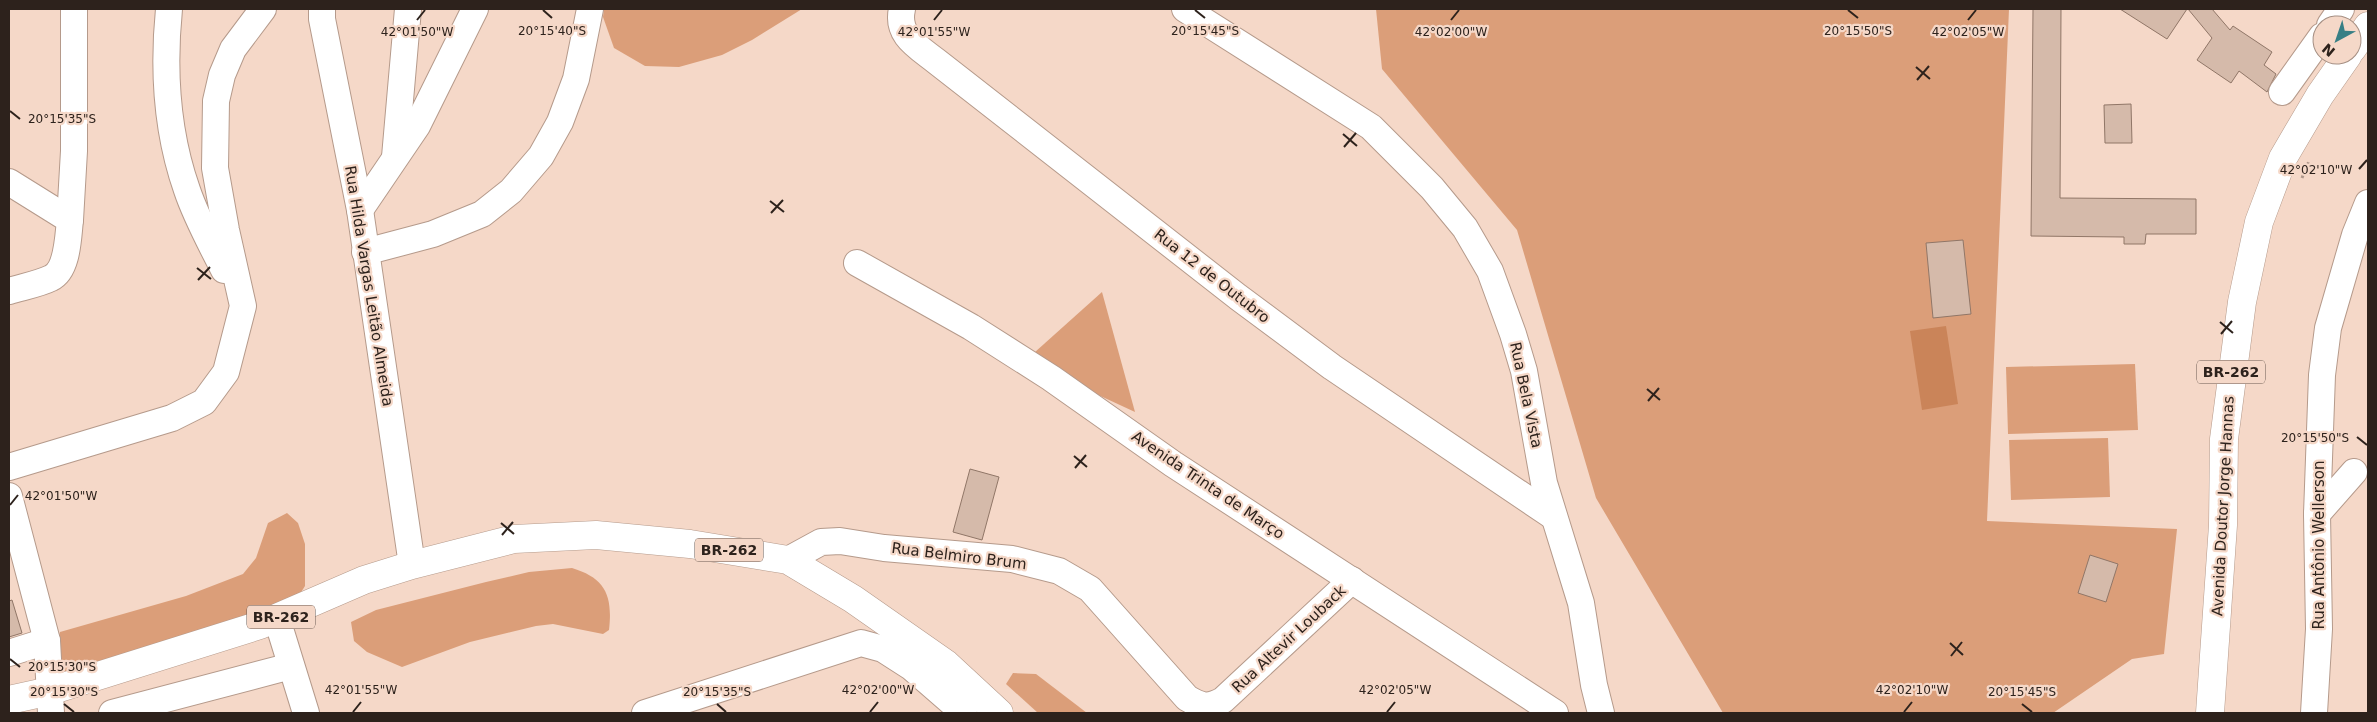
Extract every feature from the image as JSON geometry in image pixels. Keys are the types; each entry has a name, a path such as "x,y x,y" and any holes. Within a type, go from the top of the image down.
{"highway":[{"name":"Avenida Doutor Jorge Hannas","path":"2210,713 2223,525 2224,439 2242,302 2259,222 2283,158 2320,95 2341,65"},
{"name":"BR-262","path":"9,700 50,702 277,619 364,580 412,565 514,539 596,535 690,544 788,560 853,600 946,664 998,713"}],"street":[{"path":"9,291 51,278 58,273 64,257 70,220 74,152 74,9"},
{"path":"169,9 166,81 176,147 187,190 215,252 243,306"},
{"path":"9,467 172,418 204,402 226,372 243,306 226,230 215,168 216,101 222,75 233,49 263,9"},
{"name":"Rua Hilda Vargas Leitão Almeida","path":"322,9 322,19 360,210 412,565"},
{"path":"395,158 408,9"},
{"path":"360,210 417,126 475,9"},
{"path":"365,252 432,234 482,214 511,192 541,156 560,122 576,79 590,9"},
{"name":"Rua 12 de Outubro","path":"902,9 900,23 906,37 936,62 1238,297 1332,367 1554,517"},
{"name":"Rua Bela Vista","path":"1185,9 1371,126 1432,188 1465,228 1490,271 1524,371 1544,483 1581,604 1600,713"},
{"path":"2282,92 2312,50"},
{"path":"9,182 70,220"},
{"name":"Rua Antônio Wellerson","path":"2314,713 2319,629 2318,514 2322,375 2328,328 2355,235 2368,203"},
{"name":"Avenida Trinta de Março","path":"857,263 971,327 1051,378 1173,464 1555,713"},
{"path":"2318,514 2361,472 2319,440"},
{"path":"9,496 47,641 50,702"},
{"name":"Rua Belmiro Brum","path":"788,560 821,542 840,541 884,548 1012,559 1059,572 1090,589 1176,687 1199,706"},
{"name":"Rua Altevir Louback","path":"1199,706 1210,707 1223,700 1352,580"},
{"path":"277,619 306,713"},
{"path":"9,653 47,641"},
{"path":"645,713 861,644 883,649 911,667 964,713"},
{"path":"112,713 291,666"}],"path":[{"path":"2299,185 2310,159"}],"shaded area":[{"path":"604,9 802,9 752,40 722,55 679,67 645,66 614,48 603,17"},
{"path":"1376,9 2009,9 1987,521 2177,529 2164,654 2132,659 2053,713 1723,713 1596,498 1517,230 1382,69"},
{"path":"1102,292 1135,412 1025,361"},
{"path":"1946,326 1958,404 1922,410 1910,331"},
{"path":"2135,364 2138,430 2008,434 2006,367"},
{"path":"2108,438 2110,497 2011,500 2009,440"},
{"path":"287,513 298,523 305,544 305,586 298,597 272,610 68,674 63,669 57,654 60,632 186,596 243,574 256,558 268,523"},
{"path":"572,568 592,577 599,583 608,598 610,607 609,630 603,634 553,624 536,626 470,642 402,667 367,652 354,641 351,622 376,610 529,572"},
{"path":"1013,673 1036,674 1087,713 1038,713 1006,684"}],"building":[{"path":"2033,9 2061,9 2060,198 2196,199 2196,234 2146,234 2145,244 2124,244 2124,237 2031,236"},
{"path":"2120,9 2187,9 2167,39"},
{"path":"2188,9 2212,9 2230,30 2233,26 2272,52 2264,65 2276,74 2267,92 2239,71 2231,83 2197,60 2212,38"},
{"path":"2131,104 2132,143 2105,143 2104,105"},
{"path":"1963,240 1971,314 1933,318 1926,243"},
{"path":"970,469 999,477 982,540 953,532"},
{"path":"2090,555 2118,564 2106,602 2078,593"},
{"path":"12,600 22,633 9,637 9,601"}]}
